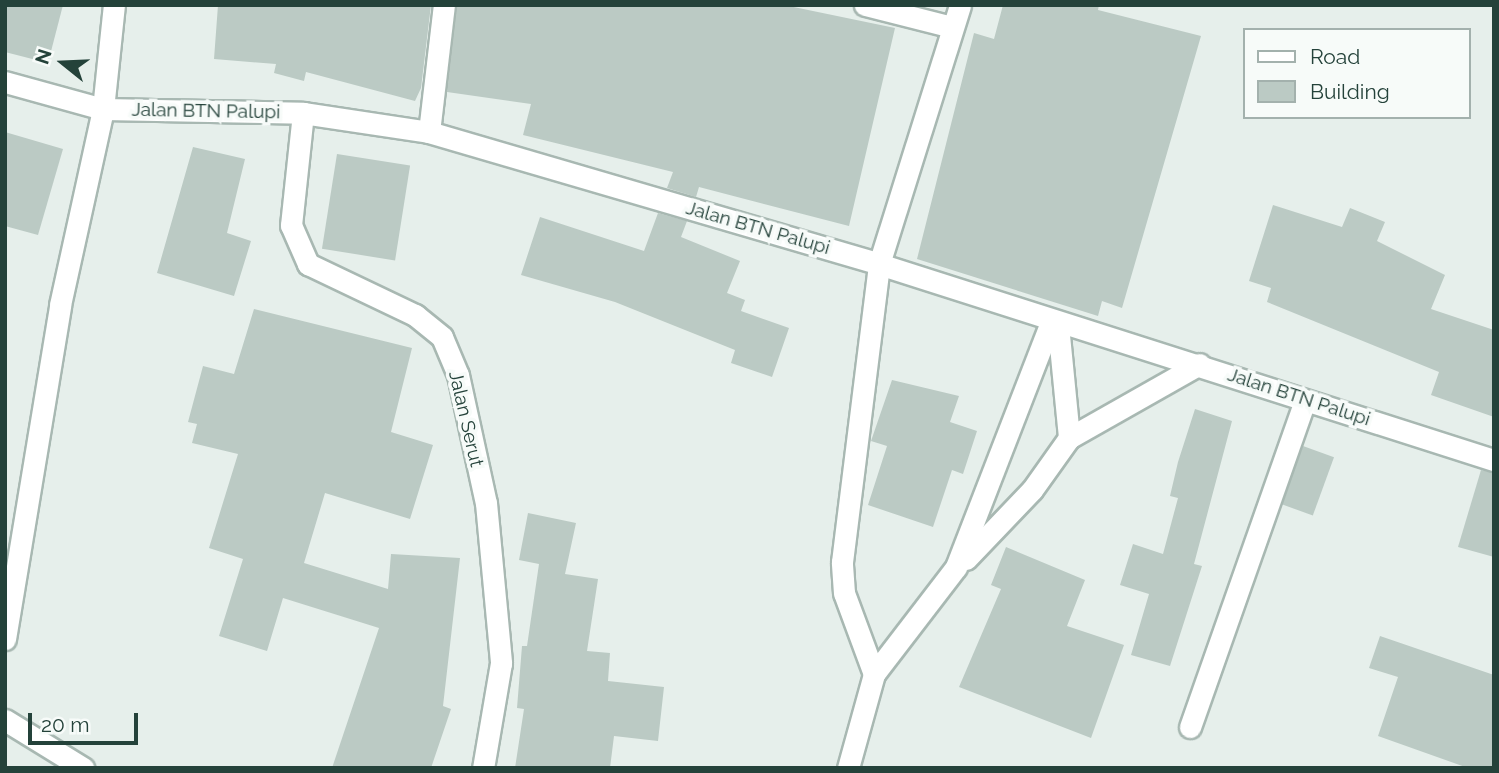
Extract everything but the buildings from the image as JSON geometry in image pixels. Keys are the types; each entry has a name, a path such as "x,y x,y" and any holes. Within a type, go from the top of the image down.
{"street":[{"path":"5,639 60,305 103,109 114,5"},
{"path":"429,132 444,5"},
{"path":"865,5 952,27"},
{"path":"874,674 844,593 842,562 879,264 960,5"},
{"name":"Jalan BTN Palupi","path":"5,82 103,109 303,113 429,132 879,264 1055,324 1200,365 1494,460"},
{"name":"Jalan Serut","path":"303,113 291,225 308,264 415,315 442,337 458,375 486,503 500,663 483,768"},
{"path":"1055,324 1069,438"},
{"path":"956,567 1055,324"},
{"path":"848,768 874,674 956,567 1032,491 1069,438 1200,365"},
{"path":"1190,727 1305,401"},
{"path":"5,720 83,768"}]}
